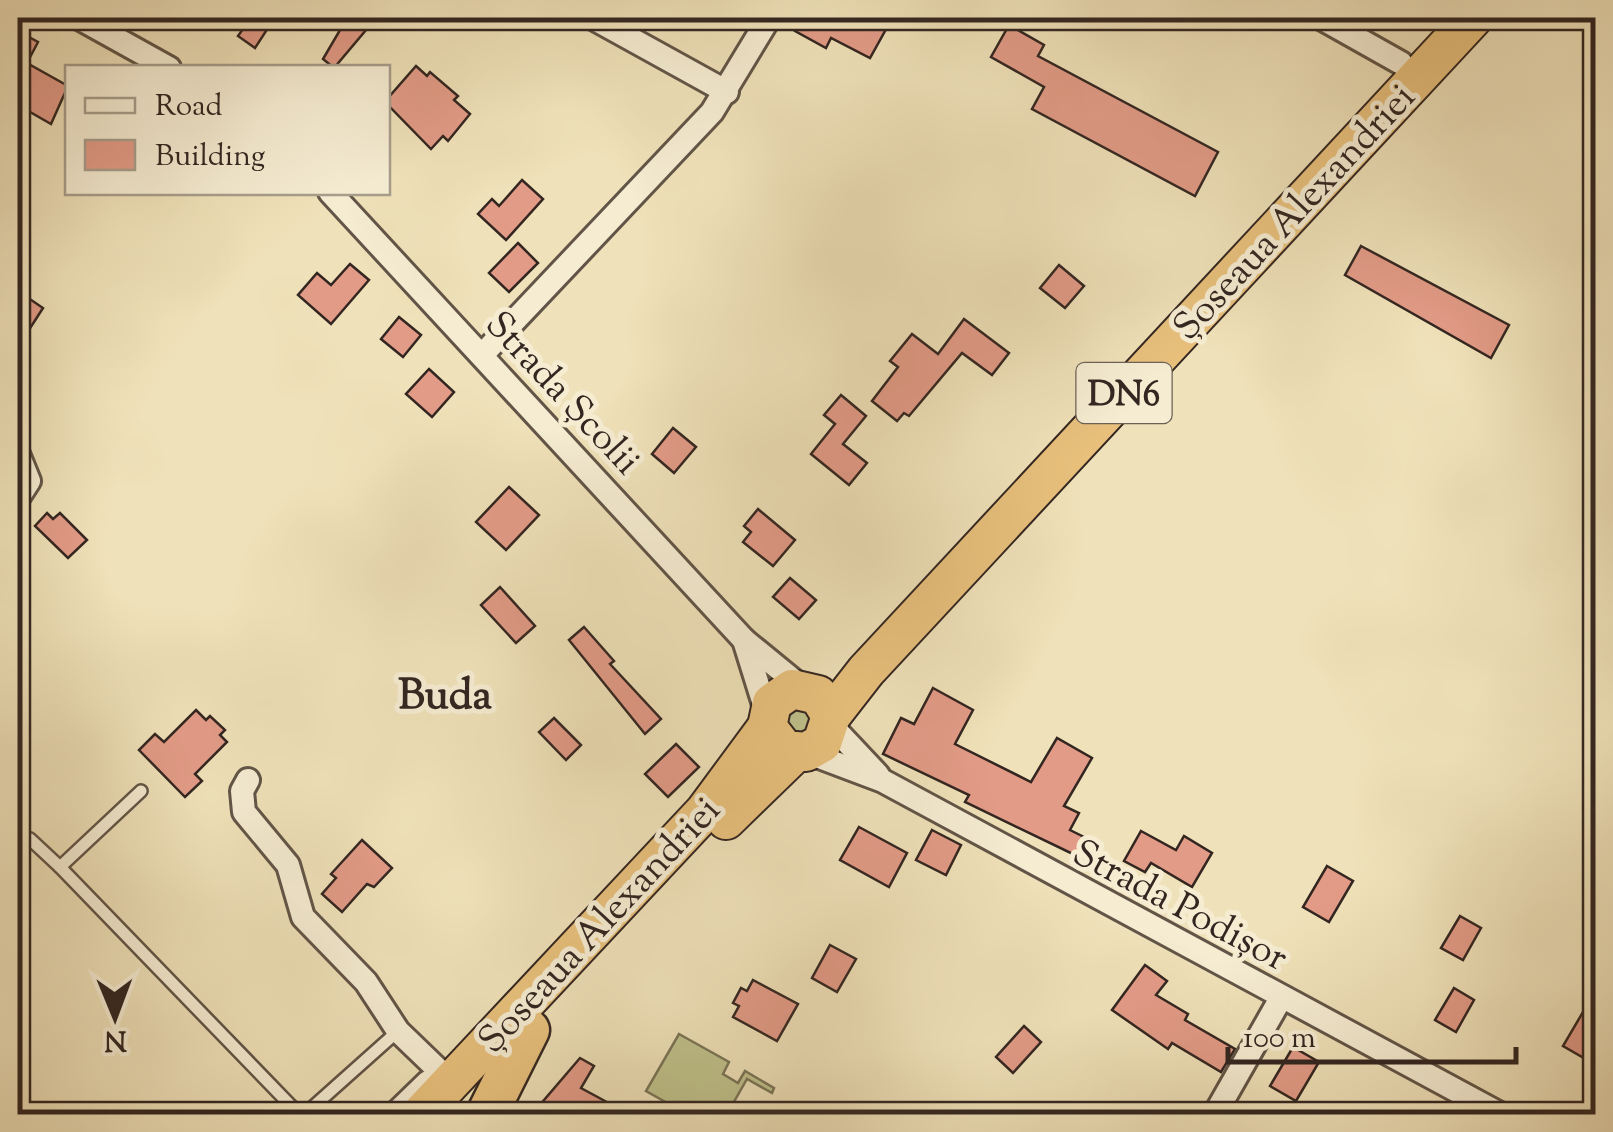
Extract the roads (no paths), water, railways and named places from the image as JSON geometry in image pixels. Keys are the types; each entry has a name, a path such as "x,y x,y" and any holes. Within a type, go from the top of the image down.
{"highway":[{"name":"Șoseaua Alexandriei","path":"813,721 850,656 1444,18"},
{"name":"Șoseaua Alexandriei","path":"446,1089 529,1030 1472,18"},
{"name":"Șoseaua Alexandriei","path":"421,1114 705,811 767,720 780,694 813,721"},
{"path":"767,720 778,745 813,721"},
{"path":"487,1114 529,1030"}],"street":[{"path":"80,18 164,65"},
{"path":"593,18 727,92"},
{"path":"484,354 727,92 769,18"},
{"path":"1322,18 1402,62"},
{"name":"Strada Școlii","path":"333,195 484,354 813,721"},
{"path":"18,454 30,481 18,498"},
{"name":"Strada Școlii","path":"744,640 767,720"},
{"name":"Strada Podișor","path":"813,721 883,781 1500,1114"},
{"name":"Strada Podișor","path":"813,721 883,781"},
{"path":"248,780 242,791 244,812 288,865 304,917 366,982 398,1031 446,1089 395,1114"},
{"path":"1215,1114 1281,998"}],"lane":[{"path":"60,867 141,791"},
{"path":"30,839 301,1114 398,1031"}],"district":[{"name":"Buda","path":"445,693"}]}
